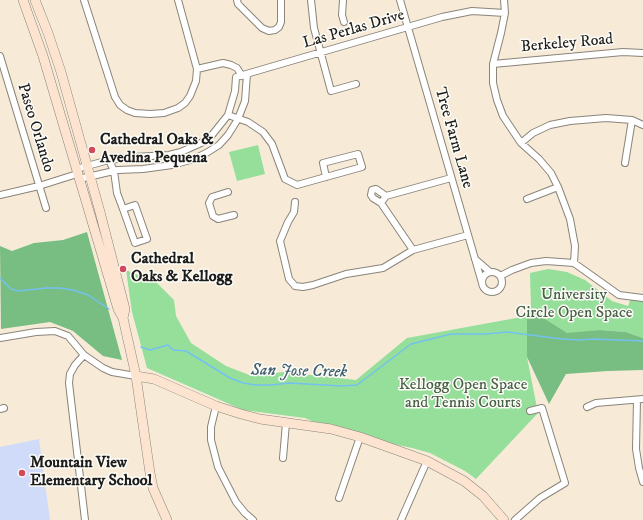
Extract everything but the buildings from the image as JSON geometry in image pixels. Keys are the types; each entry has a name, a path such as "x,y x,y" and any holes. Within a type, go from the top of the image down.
{"main road":[{"path":"23,0 43,56 118,308 123,318 136,376 150,473 159,505 167,520"},
{"path":"35,0 61,72 125,308 123,318"},
{"path":"136,376 154,379 216,406 260,419 331,429 360,437 427,461 464,481 483,496 504,520"}],"street":[{"path":"84,0 115,97 120,105 127,110 135,113 150,114 164,113 178,108 190,96 196,81 197,69 178,0"},
{"path":"237,0 238,4 262,28 269,31 275,30 279,27 281,22 281,0"},
{"path":"311,0 314,28 330,91 356,84"},
{"path":"343,0 342,15 344,22"},
{"name":"Tree Farm Lane","path":"400,0 482,283"},
{"path":"504,0 505,13 493,64 493,83 497,100 503,116 521,143 547,169 558,187 570,219 575,246 574,263"},
{"name":"Las Perlas Drive","path":"241,76 442,17 472,11 505,13"},
{"name":"Berkeley Road","path":"493,64 623,52 643,53"},
{"name":"Paseo Orlando","path":"0,56 46,208"},
{"path":"0,195 39,186 78,174 89,176 114,170 172,166 194,159 219,144 228,135 238,119 245,100 241,76 237,68 223,63 197,69"},
{"path":"78,174 86,166 109,160 169,155 181,152 201,143 212,135 228,115 241,76"},
{"path":"228,115 248,122 263,132 272,144 285,179 297,185 326,177 362,167 358,154 323,163 326,177"},
{"path":"521,143 533,133 550,126 570,121 606,118 632,120 643,125"},
{"path":"625,163 632,120"},
{"path":"109,160 114,170 117,193 122,209 135,243 147,239 135,205 122,209"},
{"path":"381,203 386,196 451,178"},
{"path":"527,199 558,187"},
{"path":"386,196 376,189 372,190 371,195 381,203 413,250"},
{"path":"228,192 212,197 209,203 213,216 218,220 234,215"},
{"path":"295,202 294,212 280,241 289,279 295,286 303,287 313,285 346,274 383,268 413,250 468,235"},
{"path":"475,259 490,272 500,276"},
{"path":"500,276 531,263 546,261 574,263 619,295 643,298"},
{"path":"490,272 484,275 482,283 487,290 494,291 499,289 501,284 500,276"},
{"path":"0,338 36,332 55,332 68,336 84,355 103,368 112,372 136,376"},
{"path":"84,355 75,365 70,374 69,383 85,520"},
{"path":"586,407 596,403 640,400 636,449 643,482"},
{"path":"216,406 211,427 211,440 218,467 236,502 253,520"},
{"path":"515,520 540,498 565,483 542,408 530,411"},
{"path":"283,458 286,423"},
{"path":"339,498 360,437"},
{"path":"401,520 427,461"}],"shaded area":[{"name":"Mountain View Elementary School","path":"39,439 50,520 0,520 0,447"}],"green space":[{"path":"258,145 265,174 237,181 229,152"},
{"path":"87,232 122,360 103,356 73,331 50,322 1,329 0,246 12,251 34,243 63,240"},
{"name":"University Circle Open Space","path":"548,269 567,272 585,280 612,301 628,306 631,298 643,298 643,338 626,332 600,330 568,334 531,310 530,273"},
{"name":"Kellogg Open Space and Tennis Courts","path":"126,270 156,282 174,300 176,316 191,343 226,366 252,376 283,372 356,380 407,338 527,316 527,357 538,413 476,479 465,471 430,453 331,429 305,418 243,410 147,368 132,312"},
{"path":"531,310 567,333 600,330 626,332 643,338 643,370 566,374 549,404 527,357 527,316"}],"waterway":[{"name":"San Jose Creek","path":"0,278 11,289 18,291 46,288 73,290 88,295 109,309"},
{"name":"San Jose Creek","path":"141,347 150,350 168,345 173,350 186,351 230,378 243,383 256,385 289,383 342,386 357,385 411,344 451,334 486,334 507,332 562,339 643,341"}],"place":[{"name":"Cathedral Oaks & Avedina Pequena","path":"92,150"},
{"name":"Cathedral Oaks & Kellogg","path":"123,269"},
{"name":"Mountain View Elementary School","path":"22,473"}]}
